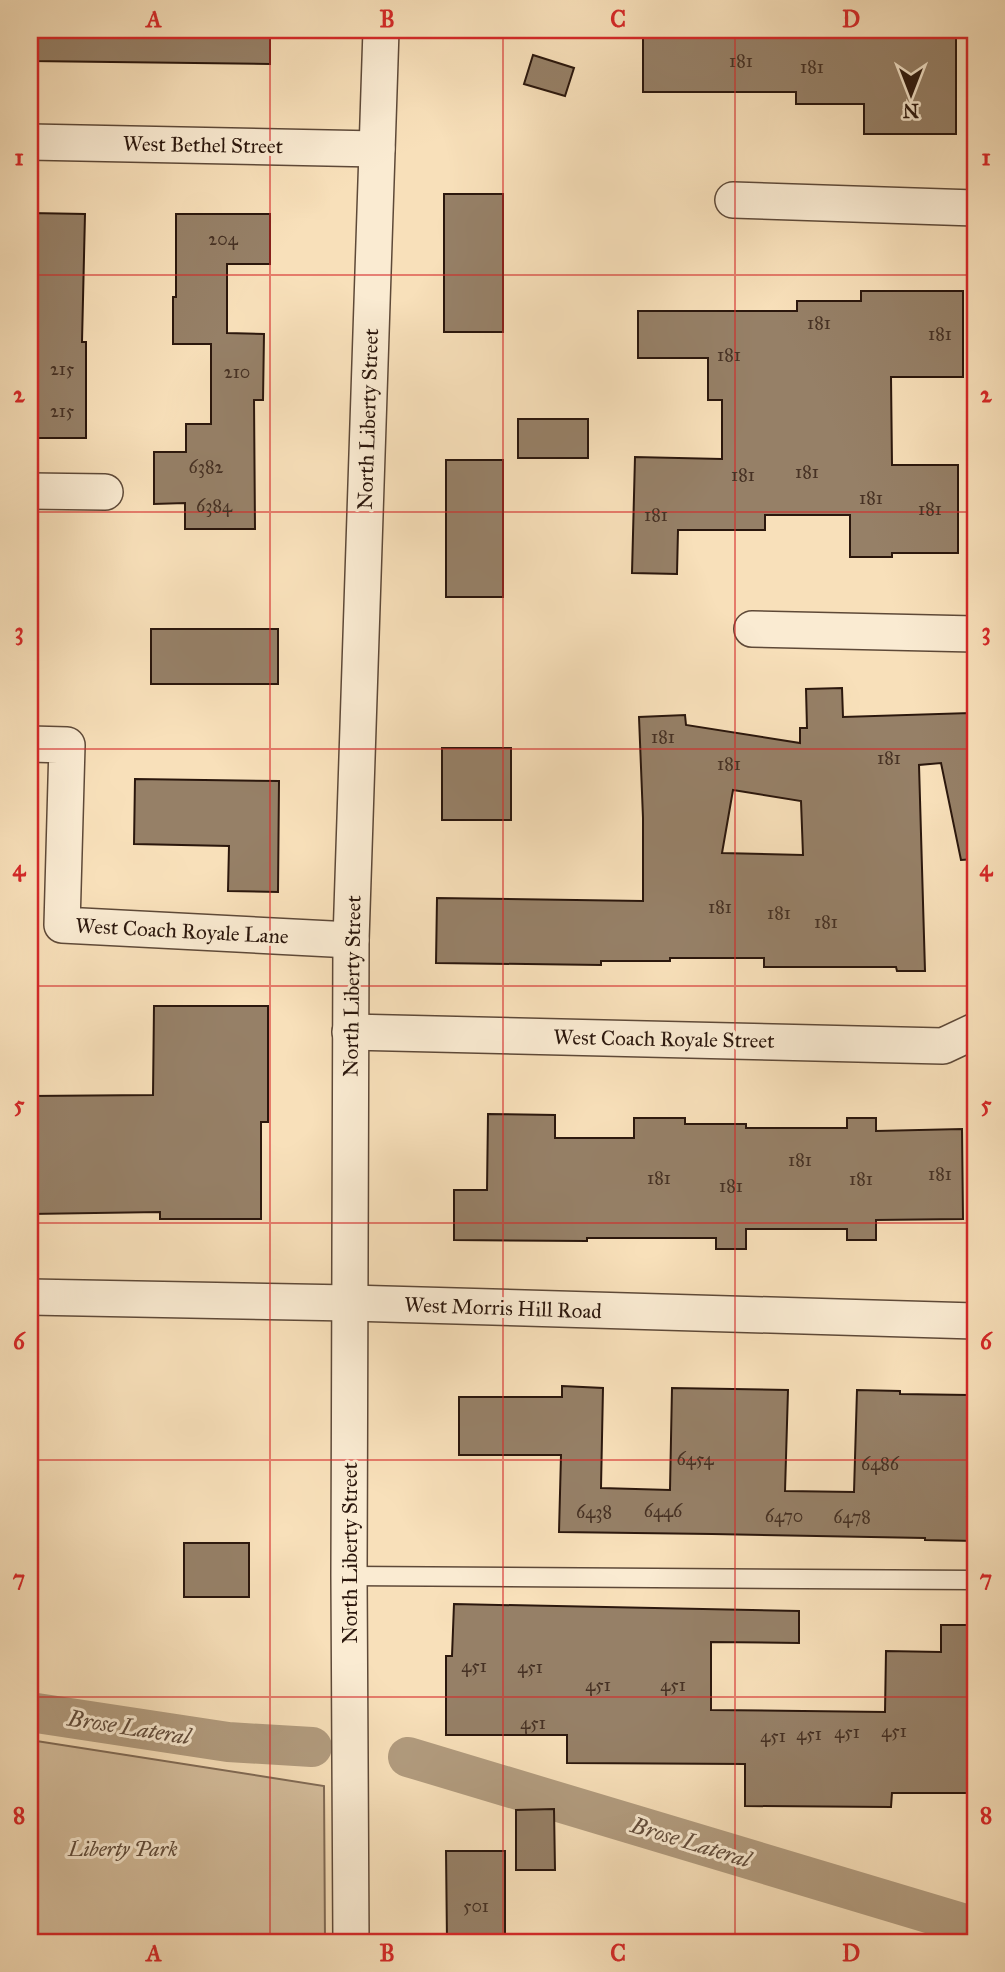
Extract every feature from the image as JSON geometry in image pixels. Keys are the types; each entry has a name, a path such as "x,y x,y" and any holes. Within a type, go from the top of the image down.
{"street":[{"name":"North Liberty Street","path":"351,1942 351,940 380,30"},
{"name":"West Bethel Street","path":"30,142 377,149"},
{"path":"733,200 975,208"},
{"path":"30,491 105,492"},
{"path":"752,629 975,634"},
{"name":"West Coach Royale Lane","path":"30,744 67,745 62,925 351,940"},
{"name":"West Coach Royale Street","path":"350,1032 943,1046 975,1031"},
{"name":"West Morris Hill Road","path":"30,1297 350,1303 975,1321"}],"lane":[{"path":"349,1576 975,1580"}],"green space":[{"name":"Liberty Park","path":"30,1740 324,1786 325,1942 30,1942"}],"building":[{"path":"30,30 270,30 270,64 30,61"},
{"path":"643,30 956,30 956,134 864,134 864,104 796,104 796,92 643,92"},
{"path":"533,55 574,68 565,96 524,84"},
{"path":"444,194 503,194 503,332 444,332"},
{"path":"30,213 85,214 82,342 86,342 86,438 30,438"},
{"path":"176,214 270,214 270,264 227,264 227,333 264,334 263,400 254,400 255,529 185,529 185,503 154,504 154,452 186,452 186,424 211,424 211,344 173,344"},
{"path":"861,291 963,291 963,377 891,377 892,465 958,465 958,553 892,553 892,557 850,557 850,515 765,515 765,530 678,530 677,574 632,573 635,457 722,459 722,400 708,400 708,358 638,358 638,311 797,311 797,301 861,301"},
{"path":"518,419 588,419 588,458 518,458"},
{"path":"446,460 503,460 503,597 446,597"},
{"path":"151,629 278,629 278,684 151,684"},
{"path":"842,688 843,717 970,713 975,766 975,859 961,860 941,763 919,765 925,971 897,971 896,967 764,967 764,958 670,958 670,961 601,961 601,965 436,963 437,898 643,901 639,717 685,715 686,725 800,743 800,728 807,728 806,689","holes":["733,790 801,801 803,855 722,853"]},
{"path":"442,748 511,748 511,820 442,820"},
{"path":"135,779 279,781 278,892 228,891 229,846 134,844"},
{"path":"154,1006 268,1006 268,1122 261,1122 261,1219 160,1219 160,1212 30,1214 30,1096 153,1095"},
{"path":"488,1114 555,1115 555,1138 634,1138 634,1118 685,1118 685,1124 746,1124 746,1128 847,1128 847,1118 876,1118 876,1131 962,1129 963,1219 876,1220 876,1240 847,1240 847,1229 746,1229 746,1249 716,1249 716,1238 454,1240 454,1190 487,1190"},
{"path":"562,1386 603,1388 601,1488 670,1490 672,1388 788,1390 785,1491 854,1492 857,1390 968,1395 967,1496 975,1496 975,1541 559,1532 561,1455 459,1455 459,1397 562,1397"},
{"path":"184,1543 249,1543 249,1597 184,1597"},
{"path":"454,1604 799,1611 799,1643 711,1642 711,1710 885,1712 886,1651 941,1652 941,1625 975,1625 975,1793 892,1793 891,1807 745,1806 745,1764 567,1763 567,1735 446,1735 446,1656 452,1656"},
{"path":"554,1809 555,1870 516,1870 516,1810"},
{"path":"446,1851 505,1851 505,1941 447,1941"}],"waterway":[{"name":"Brose Lateral","path":"30,1712 228,1742 312,1747"},
{"name":"Brose Lateral","path":"408,1757 975,1927"}]}
